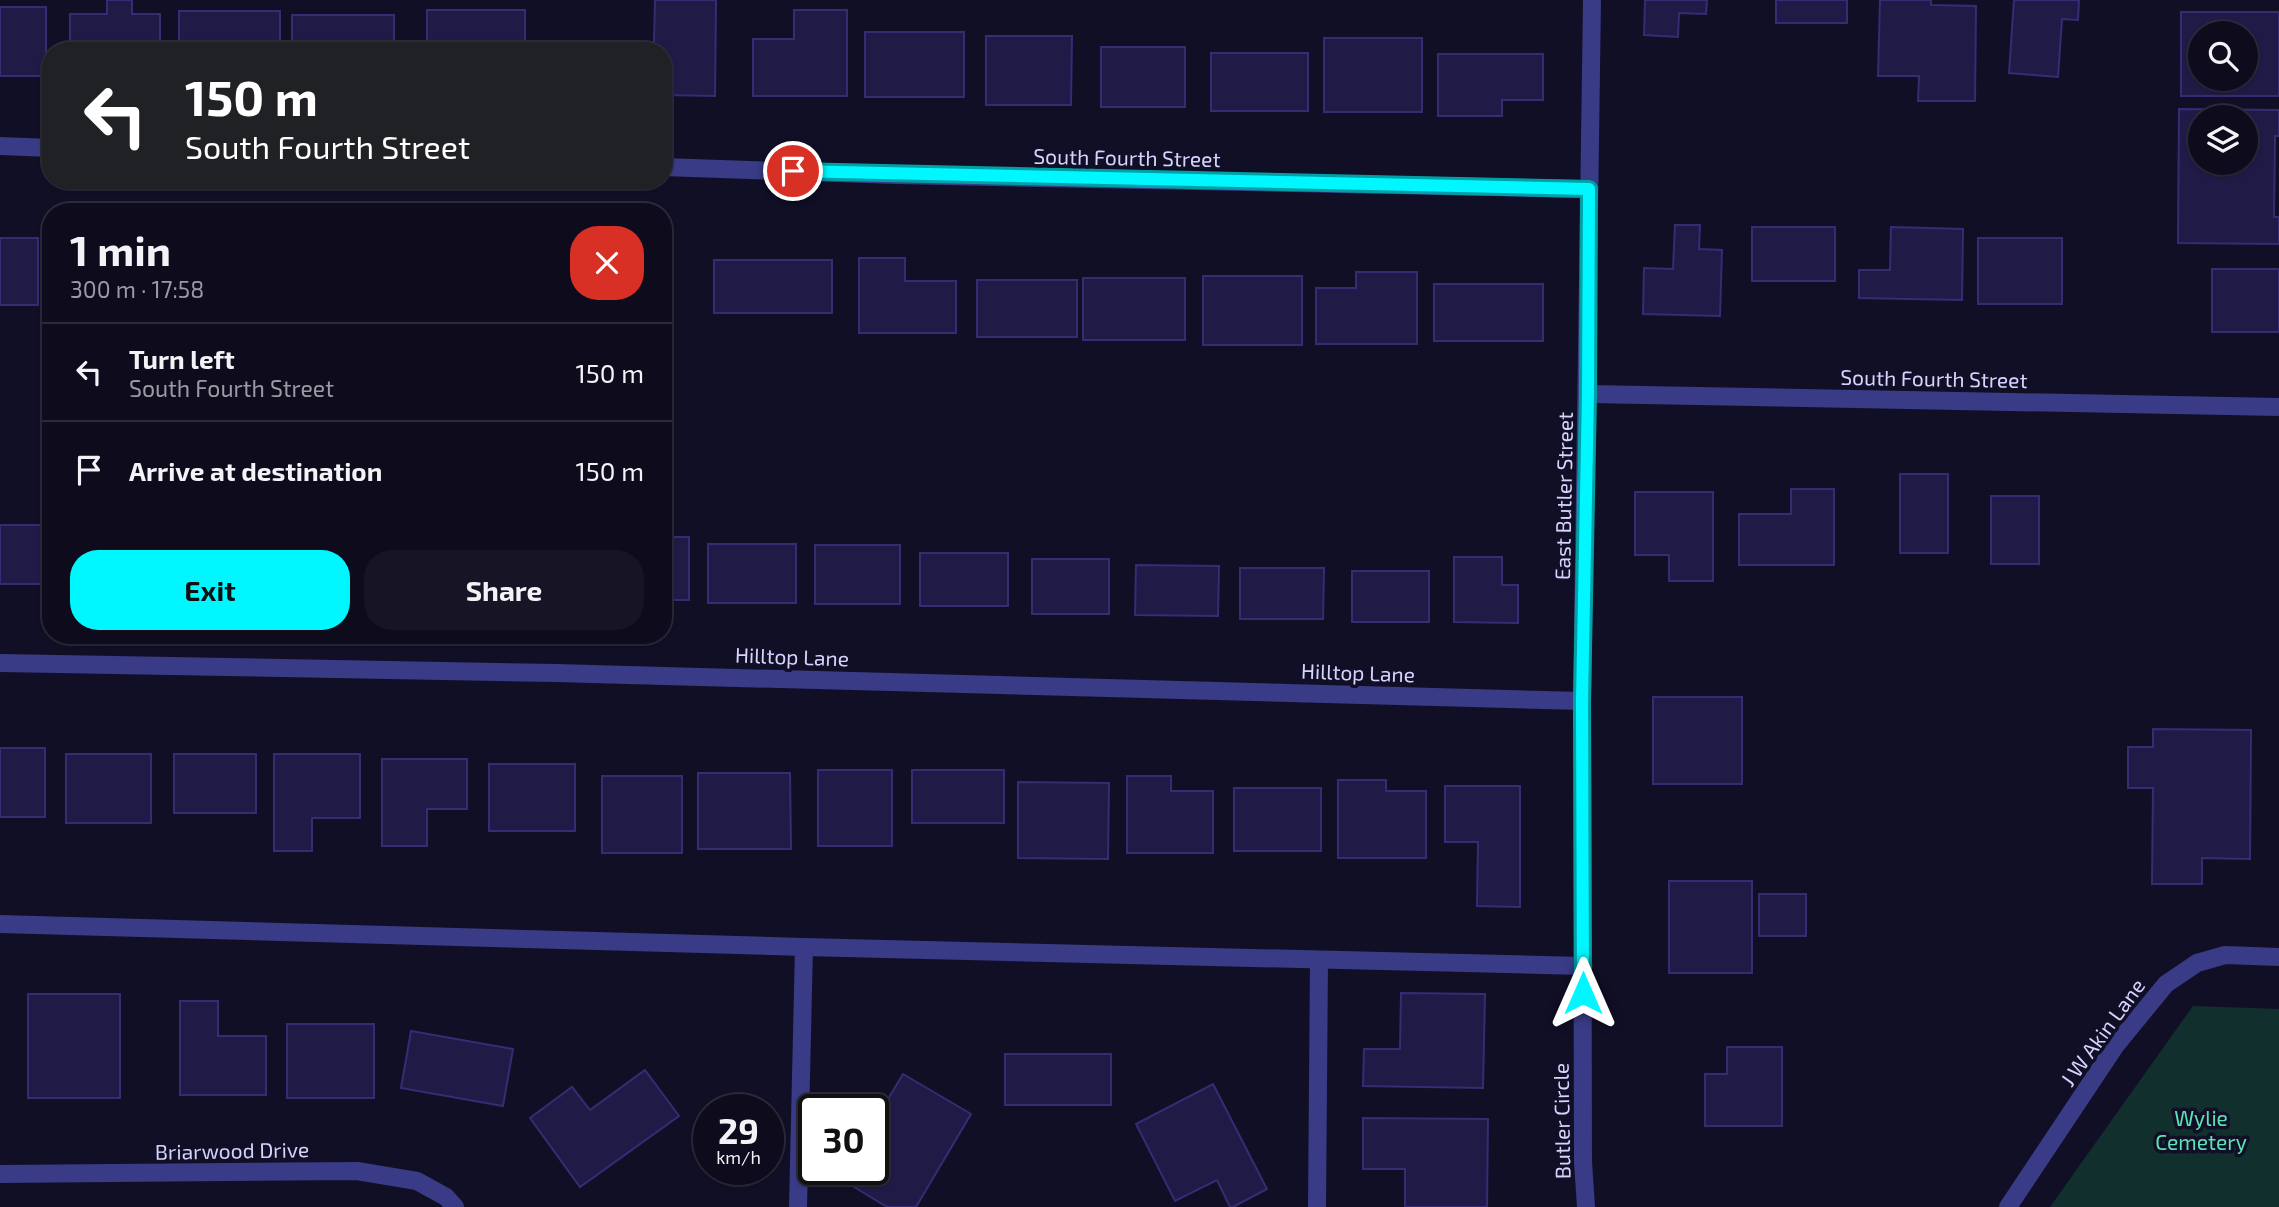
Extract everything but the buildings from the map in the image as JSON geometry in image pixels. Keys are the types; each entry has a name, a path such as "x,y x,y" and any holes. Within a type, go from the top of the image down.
{"street":[{"name":"East Butler Street","path":"1583,993 1582,701 1592,0"},
{"path":"0,146 42,148"},
{"name":"South Fourth Street","path":"672,167 897,175 1589,189"},
{"name":"South Fourth Street","path":"1588,394 2279,407"},
{"name":"Hilltop Lane","path":"0,663 556,673 1582,701"},
{"path":"0,924 1583,966"},
{"path":"798,1207 804,947"},
{"name":"J W Akin Lane","path":"2008,1207 2116,1045 2166,984 2197,963 2225,955 2279,957"},
{"path":"1317,1207 1319,960"},
{"name":"Butler Circle","path":"1583,993 1583,1162 1586,1207"},
{"name":"Briarwood Drive","path":"0,1174 357,1171 417,1181 446,1197 455,1207"}],"green space":[{"name":"Wylie Cemetery","path":"2193,1006 2279,1009 2279,1207 2050,1207"}],"route":[{"path":"793,171 1589,189 1582,701 1583,993"}]}
